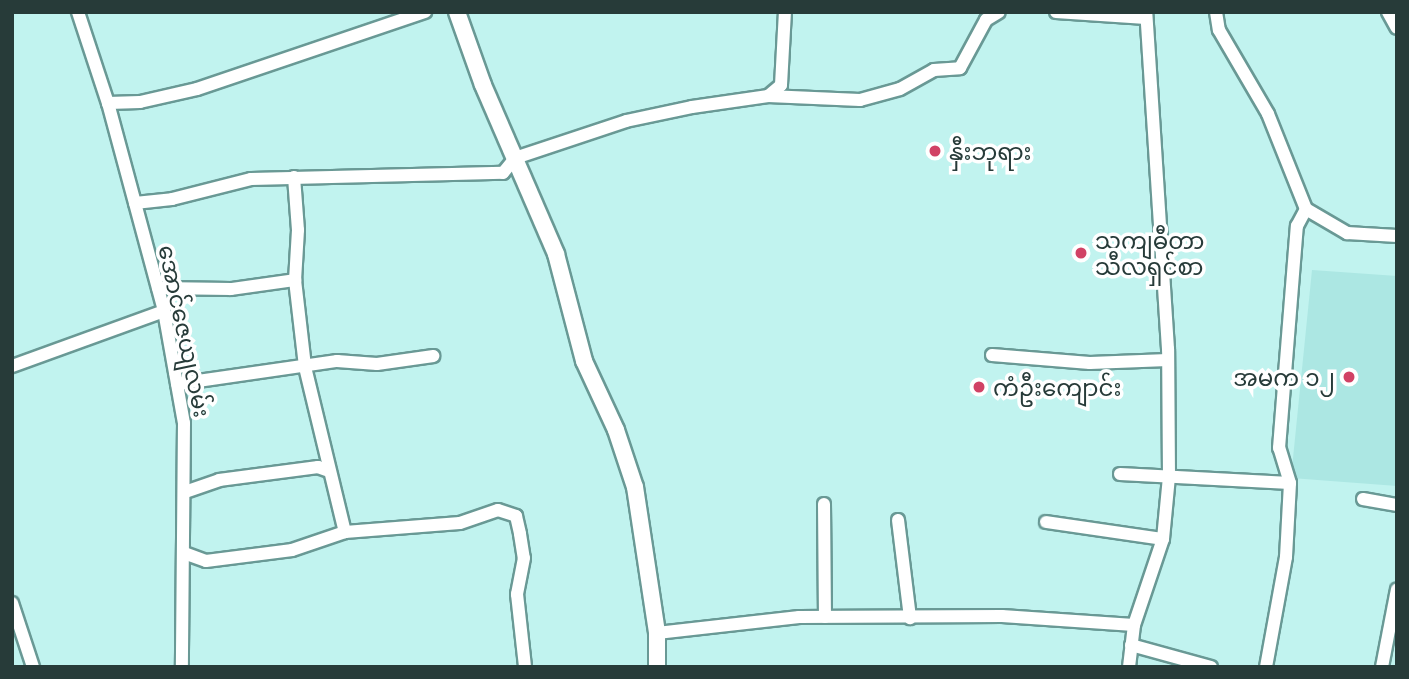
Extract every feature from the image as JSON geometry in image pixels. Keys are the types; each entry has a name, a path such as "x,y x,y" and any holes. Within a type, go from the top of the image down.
{"street":[{"name":"အောင်ဇေယျလမ်း","path":"78,12 108,103 164,311 184,423 182,667"},
{"path":"108,103 140,102 197,89 425,12"},
{"path":"457,12 556,254 584,361 616,430 635,487 657,633 657,667"},
{"path":"768,96 781,85 785,12"},
{"path":"135,203 172,199 251,179 374,179 503,173 515,158 626,121 768,96 860,100 900,89 933,70 960,68 986,20 999,12"},
{"path":"1056,12 1146,15 1168,360 1169,477 1163,539 1134,625 1129,667"},
{"path":"1216,12 1219,30 1268,114 1306,209 1347,233 1397,236"},
{"path":"1388,12 1397,28"},
{"path":"293,177 298,230 295,281 305,367 345,532"},
{"path":"1266,667 1286,556 1290,484 1279,448 1297,226 1306,209"},
{"path":"158,288 231,289 295,281"},
{"path":"12,366 164,311"},
{"path":"992,355 1090,363 1168,360"},
{"path":"177,384 305,367 433,356"},
{"path":"185,492 219,480 318,467 329,471"},
{"path":"1120,474 1290,484"},
{"path":"1363,499 1397,505"},
{"path":"824,504 825,617"},
{"path":"184,553 206,561 292,550 345,532 460,523 499,510 516,516 524,558 517,594 526,667"},
{"path":"898,520 910,618"},
{"path":"1046,522 1163,539"},
{"path":"1382,667 1397,589"},
{"path":"12,603 33,667"},
{"path":"657,633 825,617 1002,616 1134,625"},
{"path":"1130,645 1211,667"}],"shaded area":[{"name":"အမက ၁၂","path":"1312,270 1397,276 1397,486 1291,478"}],"place":[{"name":"နှီးဘုရား","path":"935,151"},
{"name":"သကျဓီတာ သီလရှင်စာ","path":"1081,253"},
{"name":"အမက ၁၂","path":"1349,377"},
{"name":"ကံဦးကျောင်း","path":"979,387"}]}
